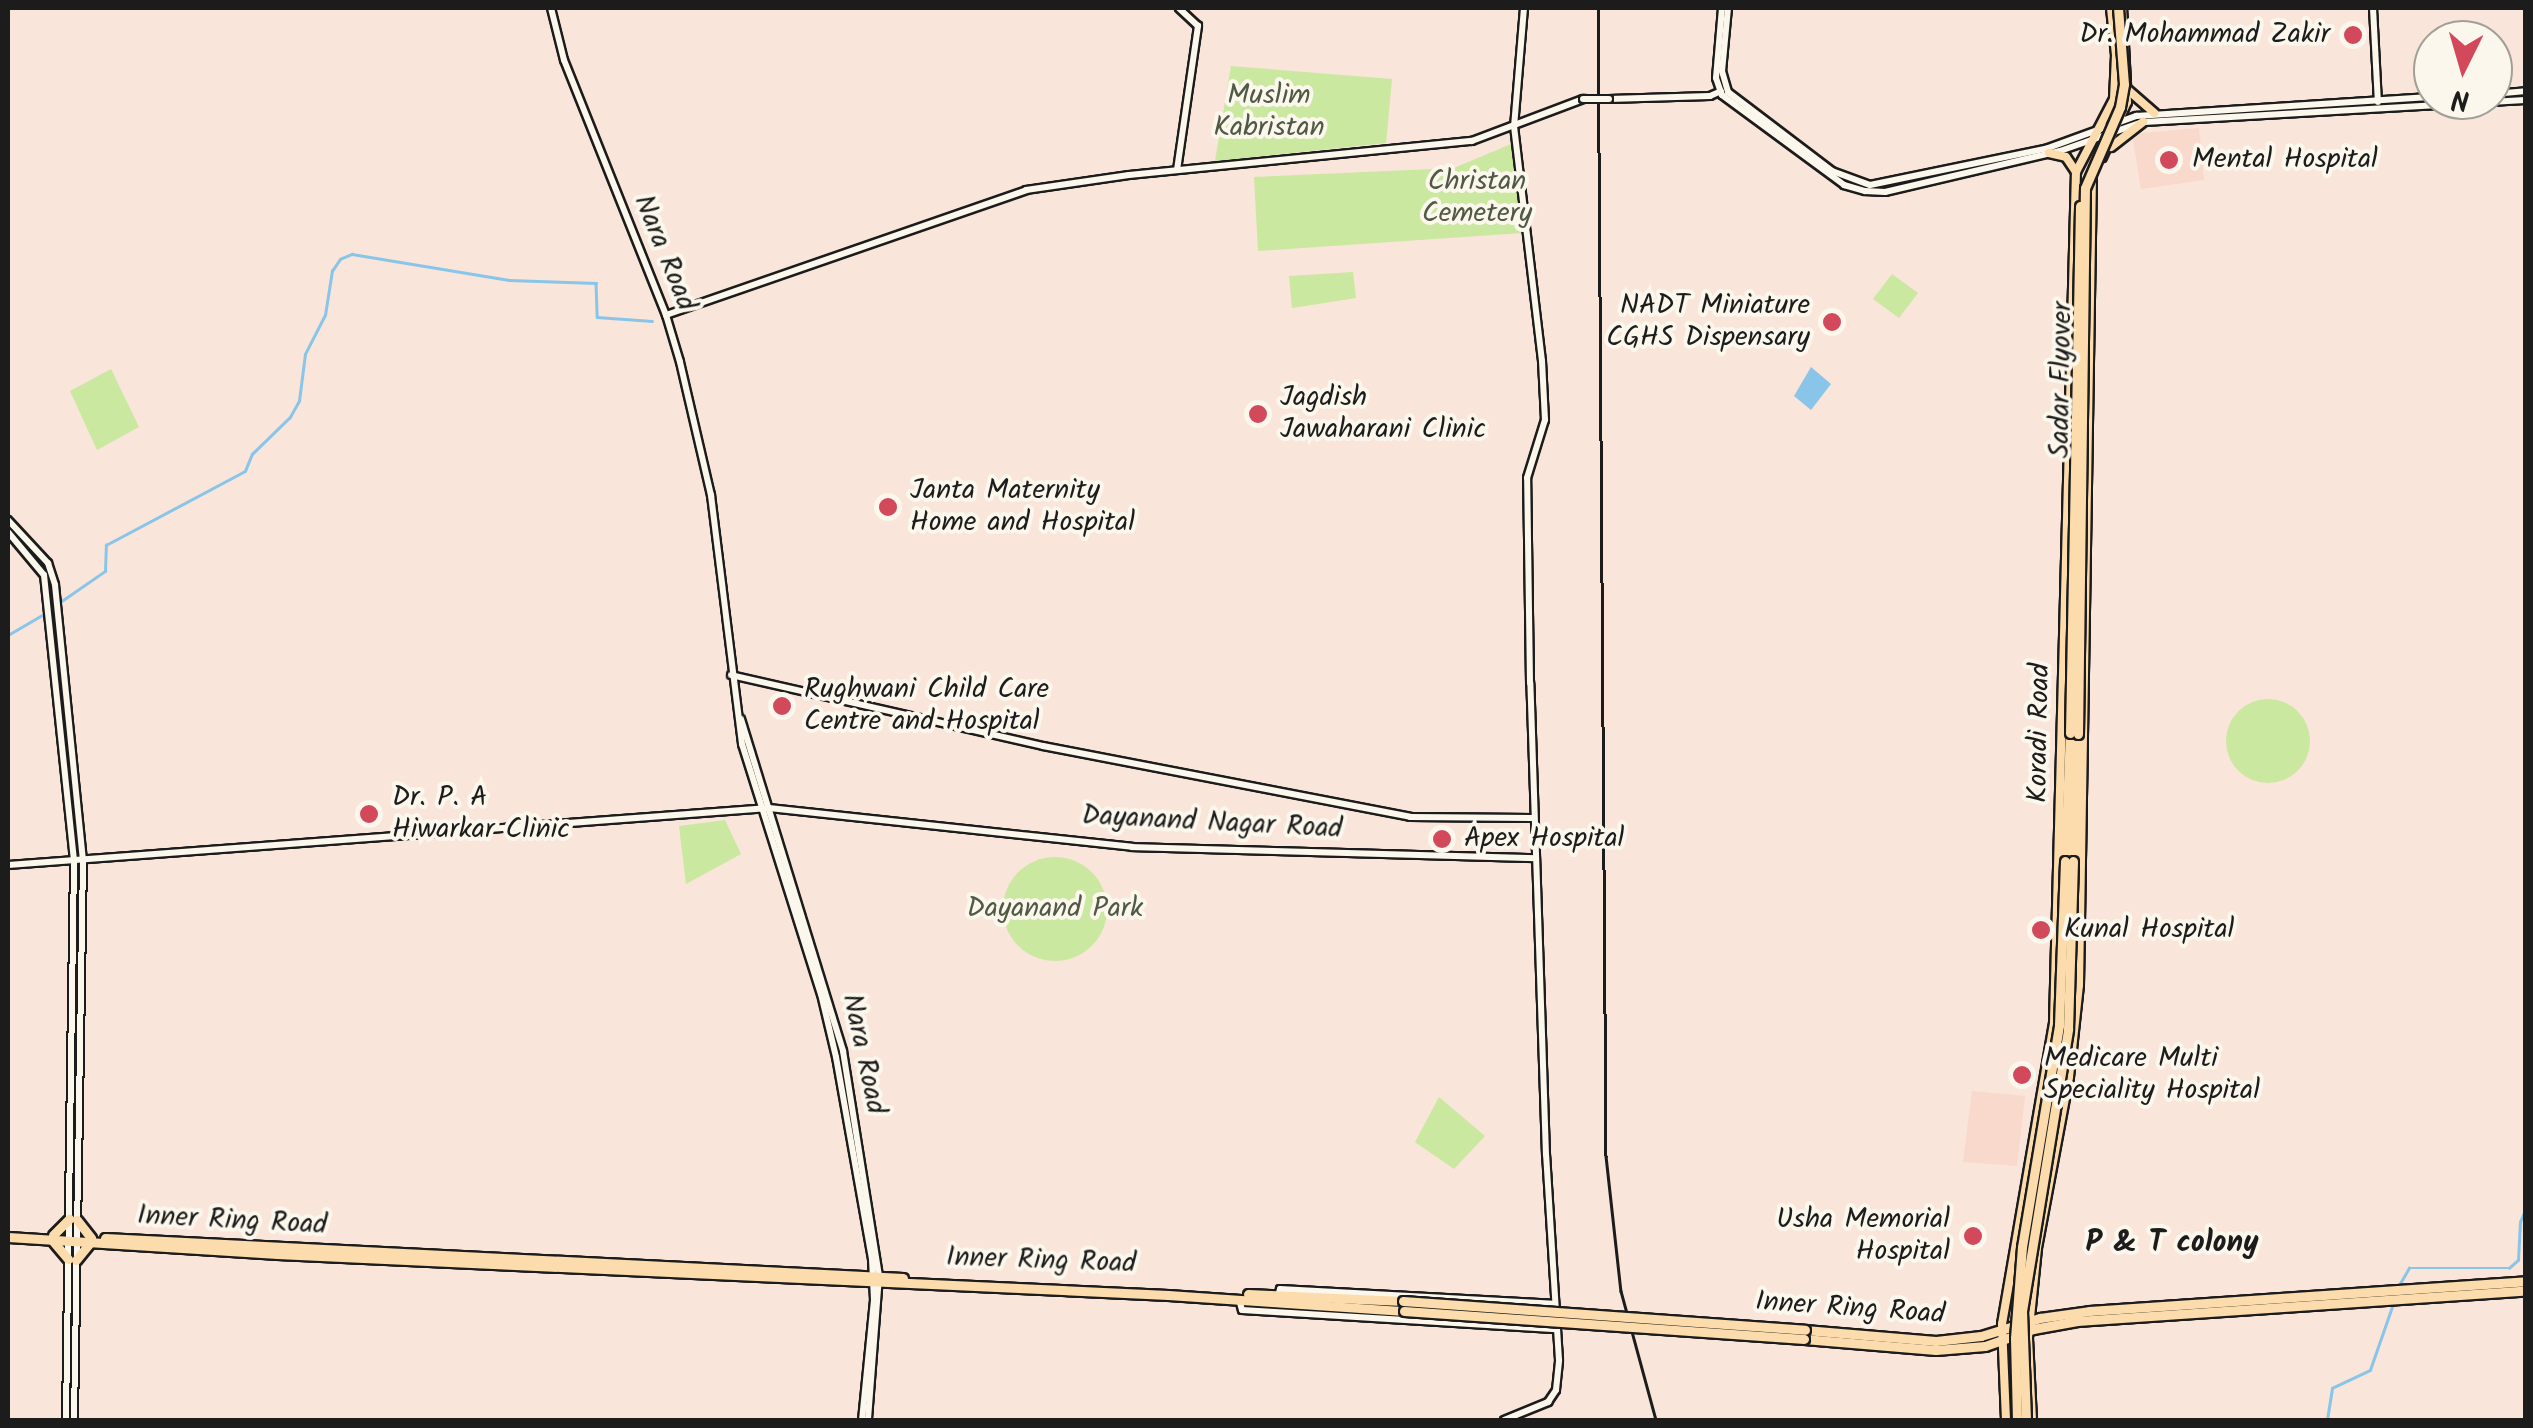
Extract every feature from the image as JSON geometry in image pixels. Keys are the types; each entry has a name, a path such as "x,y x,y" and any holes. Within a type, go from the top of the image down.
{"highway":[{"name":"Sadar Flyover","path":"2074,761 2085,188 2122,96 2116,8"},
{"path":"2029,1420 2022,1311 2068,1029 2069,861 2077,785 2074,761"},
{"path":"2017,1420 2015,1338 2022,1247 2059,1025 2074,761"},
{"path":"73,1220 90,1240 72,1259 53,1237 73,1220"},
{"name":"Inner Ring Road","path":"8,1234 1278,1296 1936,1341 2029,1326"},
{"name":"Inner Ring Road","path":"90,1240 279,1245 1404,1306"},
{"path":"2029,1326 2526,1282"},
{"path":"2392,1295 2409,1299 2526,1290"},
{"name":"Inner Ring Road","path":"1804,1334 1936,1350 2000,1342 2029,1326"}],"main road":[{"name":"Koradi Road","path":"2029,1326 2036,1248 2076,1032 2083,822 2074,761 2085,745 2090,184 2118,126 2128,90 2116,8"},
{"path":"2049,154 2066,157 2076,172 2103,128 2114,98 2116,8"},
{"path":"2128,90 2154,113"},
{"path":"2106,151 2143,122"},
{"name":"Koradi Road","path":"2000,1342 2016,1229 2054,1022 2074,761 2069,467 2076,172"},
{"path":"2069,467 2090,468"},
{"path":"2016,1229 2040,1230"},
{"path":"2029,1326 2029,1420"},
{"path":"2000,1342 2006,1420"},
{"path":"2001,1354 2028,1349"}],"street":[{"name":"Nara Road","path":"551,8 583,112 666,316 710,496 736,704 821,994 840,1076 876,1279"},
{"path":"1176,171 1198,26 1178,8"},
{"path":"1504,1420 1548,1402 1556,1390 1558,1354 1532,818 1528,478 1545,420 1514,128 1524,8"},
{"path":"1725,8 1716,78 1734,108 1844,185 1876,192 2048,148 2103,128 2413,100"},
{"path":"2373,8 2378,104"},
{"path":"666,316 1026,190 1448,144 1514,128 1583,100 1723,90"},
{"path":"1977,167 2049,154 2154,113 2526,100"},
{"path":"8,520 48,563 56,585 70,720 78,859 73,1239 66,1420"},
{"path":"8,532 44,575 78,859"},
{"path":"731,675 1051,748 1410,817 1532,818"},
{"path":"60,721 70,720"},
{"name":"Nara Road","path":"765,808 843,1051 876,1279 865,1420"},
{"name":"Dayanand Nagar Road","path":"8,864 765,808 1132,847 1534,858"},
{"path":"72,1259 74,1420"},
{"path":"1278,1296 1280,1288 1554,1304"},
{"path":"1239,1299 1242,1310 1556,1329"}],"shaded area":[{"name":"Mental Hospital","path":"2199,128 2204,180 2141,189 2133,140 2141,133"},
{"path":"1972,1091 2025,1096 2017,1166 1963,1162"}],"green space":[{"name":"Muslim Kabristan","path":"1231,66 1392,79 1386,143 1215,161"},
{"name":"Christan Cemetery","path":"1511,144 1522,233 1258,251 1254,177 1454,168"},
{"path":"1353,272 1356,298 1292,308 1289,276"},
{"path":"1892,274 1918,293 1899,318 1873,299"},
{"path":"111,369 139,427 97,450 70,391"},
{"path":"2268,699 2284,702 2298,711 2307,725 2307,757 2298,771 2284,780 2268,783 2252,780 2238,771 2229,757 2226,741 2229,725 2238,711 2252,702"},
{"path":"725,820 741,854 686,884 679,826"},
{"name":"Dayanand Park","path":"1055,857 1075,861 1092,872 1103,889 1107,909 1103,929 1092,946 1075,957 1055,961 1035,957 1018,946 1007,929 1003,909 1007,889 1018,872 1035,861"},
{"path":"1439,1097 1485,1136 1454,1169 1415,1142"}],"water":[{"path":"1811,367 1831,384 1811,410 1794,396"}],"waterway":[{"path":"50,609 105,571 106,545 245,471 252,454 290,417 299,401 305,354 325,315 332,271 340,259 352,254 509,280 596,283 597,317 652,321"},
{"path":"8,635 44,614"},
{"path":"2398,1287 2409,1268 2509,1268 2518,1260 2520,1222 2526,1208"},
{"path":"2327,1420 2332,1388 2370,1370 2393,1304"}],"railway":[{"path":"1598,8 1606,1156 1621,1291 1656,1420"}],"place":[{"name":"Dr. Mohammad Zakir","path":"2353,35"},
{"name":"Mental Hospital","path":"2169,160"},
{"name":"NADT Miniature CGHS Dispensary","path":"1832,322"},
{"name":"Jagdish Jawaharani Clinic","path":"1258,414"},
{"name":"Janta Maternity Home and Hospital","path":"888,507"},
{"name":"Rughwani Child Care Centre and Hospital","path":"782,706"},
{"name":"Dr. P. A Hiwarkar Clinic","path":"369,814"},
{"name":"Apex Hospital","path":"1442,839"},
{"name":"Kunal Hospital","path":"2041,930"},
{"name":"Medicare Multi Speciality Hospital","path":"2022,1075"},
{"name":"Usha Memorial Hospital","path":"1973,1236"}],"district":[{"name":"P & T colony","path":"2172,1243"}]}
